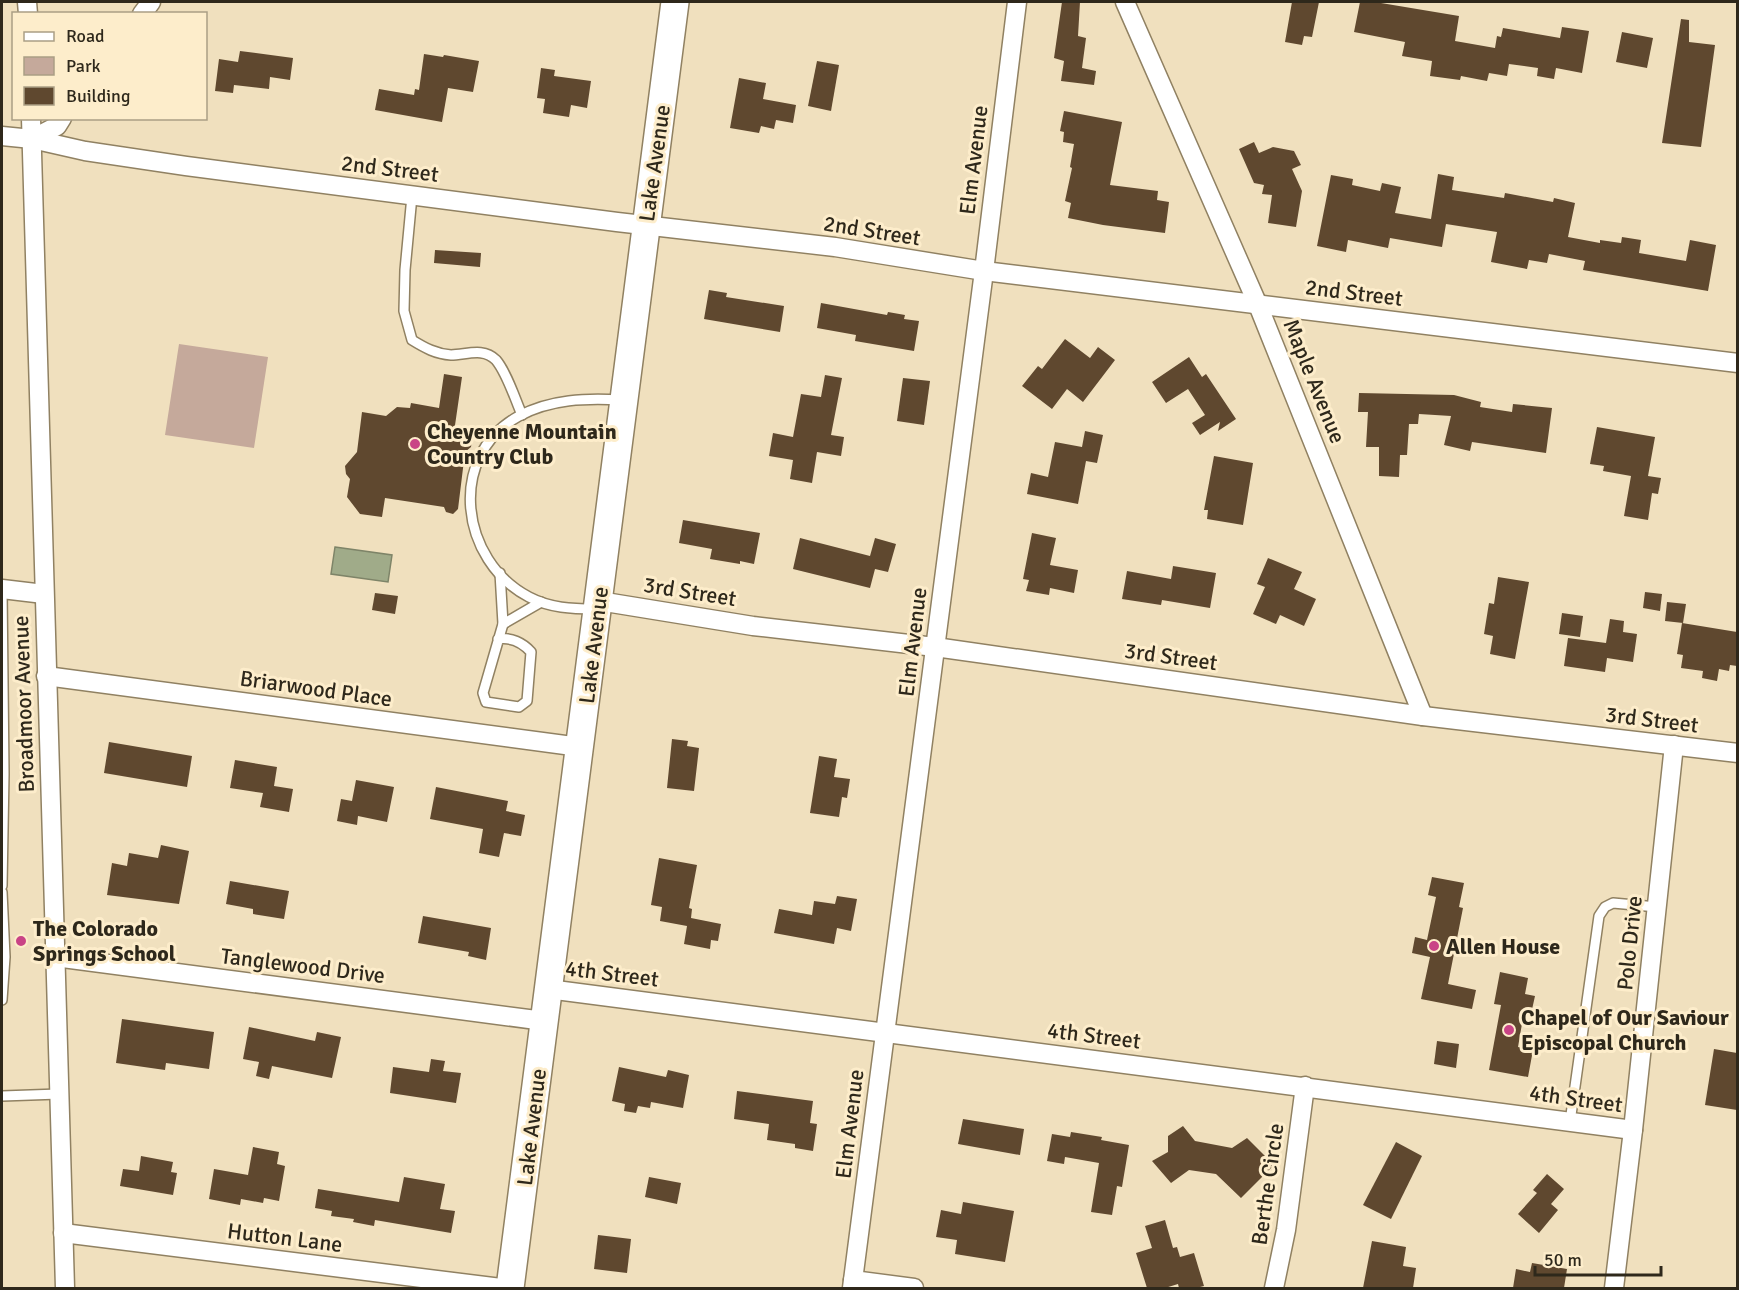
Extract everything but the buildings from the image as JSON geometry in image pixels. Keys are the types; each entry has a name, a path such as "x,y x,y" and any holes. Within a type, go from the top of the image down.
{"main road":[{"name":"Lake Avenue","path":"510,1288 675,2"}],"street":[{"name":"Elm Avenue","path":"853,1284 1017,2"},
{"name":"Maple Avenue","path":"1125,2 1258,305 1423,716"},
{"name":"Broadmoor Avenue","path":"31,120 64,1288"},
{"path":"32,140 57,126 61,120"},
{"name":"2nd Street","path":"2,136 164,163 412,196 835,247 984,271 1737,363"},
{"path":"2,589 44,594"},
{"name":"3rd Street","path":"598,605 935,647 1423,716 1737,753"},
{"name":"Briarwood Place","path":"46,676 580,747"},
{"name":"Polo Drive","path":"1614,1288 1674,746"},
{"name":"Tanglewood Drive","path":"55,957 544,1021"},
{"name":"4th Street","path":"548,989 1633,1130"},
{"name":"Berthe Circle","path":"1274,1288 1286,1230 1305,1086"},
{"name":"Hutton Lane","path":"63,1233 501,1288"},
{"path":"853,1284 914,1288"}],"lane":[{"path":"412,196 405,270 404,311 412,340 430,351 452,355 474,352 495,360 522,415"},
{"path":"598,605 571,609 541,602 526,596 500,573 486,555 473,526 470,512 471,484 482,454 491,440 501,429 522,415 556,402 597,398 624,400"},
{"path":"498,639 507,639 525,645 531,652 527,701 519,707 486,702 483,693 498,639 503,624 500,573"},
{"path":"2,589 4,774 2,886"},
{"path":"503,624 541,602"},
{"path":"2,892 5,957 2,1000"},
{"path":"1570,1122 1599,916 1605,907 1613,903 1657,906"},
{"path":"2,1096 59,1094"}],"green space":[{"path":"179,344 268,357 254,448 165,435"}],"shaded area":[{"path":"335,547 392,555 388,582 331,574"}],"place":[{"name":"Cheyenne Mountain Country Club","path":"415,444"},
{"name":"The Colorado Springs School","path":"21,941"},
{"name":"Allen House","path":"1434,946"},
{"name":"Chapel of Our Saviour Episcopal Church","path":"1509,1030"}]}
